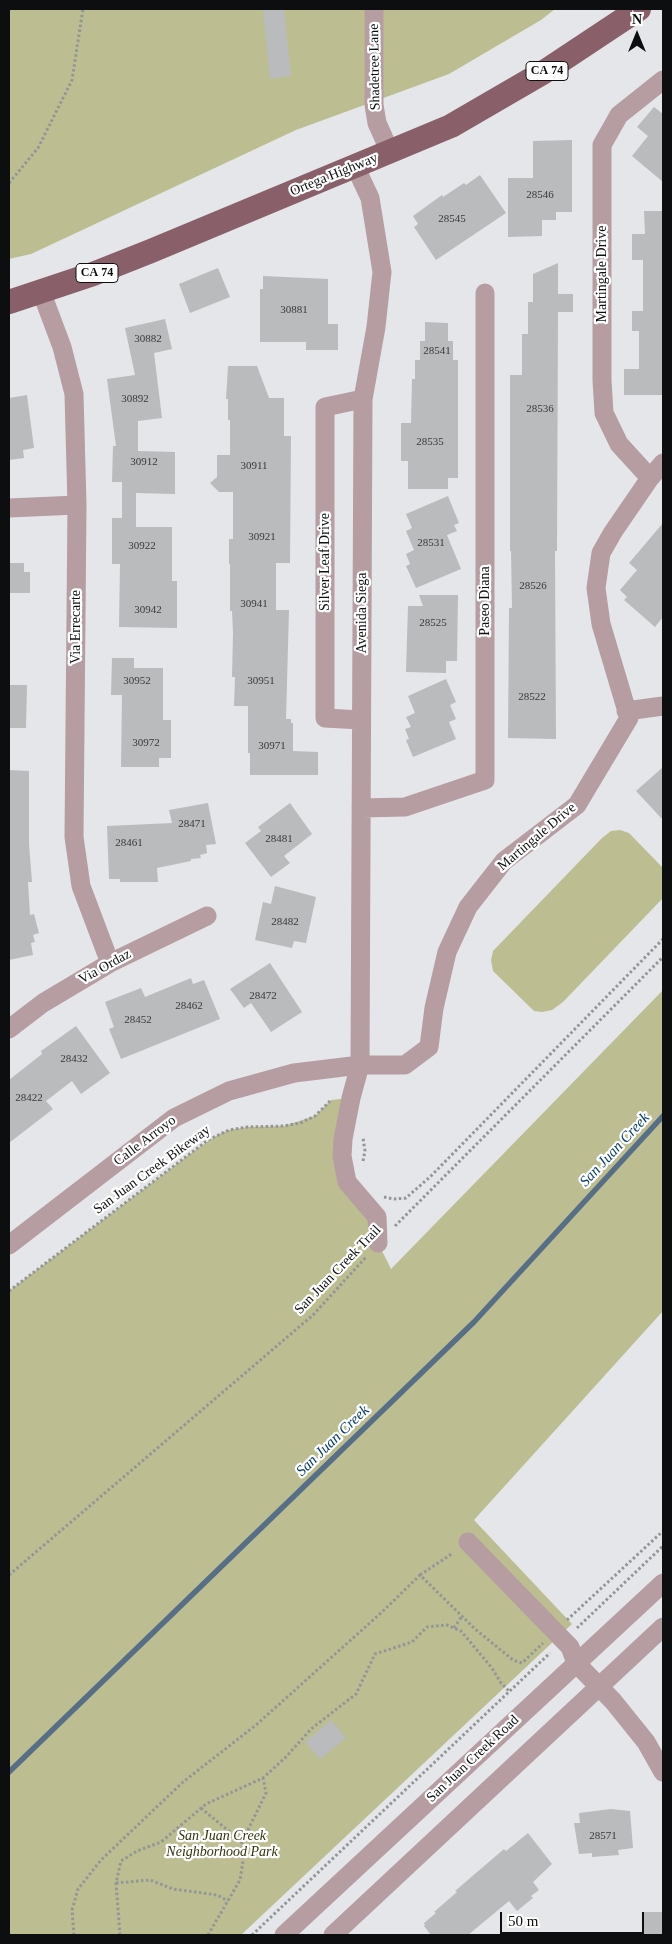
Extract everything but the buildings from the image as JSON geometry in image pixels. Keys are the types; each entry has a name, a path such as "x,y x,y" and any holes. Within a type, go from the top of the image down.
{"main road":[{"name":"Ortega Highway","path":"9,302 143,255 451,126 544,72 639,9"}],"street":[{"name":"Shadetree Lane","path":"374,9 374,105 377,123 390,152"},
{"name":"Martingale Drive","path":"650,478 619,444 604,413 602,380 602,144 619,115 663,80"},
{"name":"Avenida Siega","path":"355,166 370,198 382,272 376,328 362,399 360,1065 350,1098 342,1156 347,1182 377,1217 378,1243"},
{"name":"Via Errecarte","path":"41,291 62,347 74,394 77,505 74,838 81,886 110,964"},
{"name":"Paseo Diana","path":"361,808 405,807 485,780 485,293"},
{"name":"Silver Leaf Drive","path":"361,720 325,718 325,407 362,399"},
{"path":"663,464 650,478 612,532 601,553 596,588 601,624 626,711 663,706"},
{"path":"9,508 77,505"},
{"name":"Martingale Drive","path":"360,1065 405,1065 429,1047 434,1008 447,952 468,907 504,861 577,805 628,718 626,711"},
{"name":"Via Ordaz","path":"9,1029 43,1003 110,964 207,916"},
{"name":"Calle Arroyo","path":"9,1245 174,1118 229,1091 294,1073 360,1065"},
{"path":"468,1542 570,1647 576,1663 613,1701 646,1742 663,1772"},
{"name":"San Juan Creek Road","path":"284,1935 663,1583"},
{"path":"333,1935 663,1627"}],"path":[{"path":"9,183 38,148 72,80 83,9"},
{"path":"377,1194 394,1199 406,1198 431,1176 663,939"},
{"name":"San Juan Creek Trail","path":"9,1575 313,1315 378,1243 663,958"},
{"name":"San Juan Creek Bikeway","path":"9,1291 214,1137 229,1130 247,1127 284,1126 300,1122 314,1116 331,1100 350,1098"},
{"path":"346,1129 352,1129 360,1133 363,1138 365,1151 362,1166"},
{"path":"252,1935 510,1692 559,1636 663,1531"},
{"path":"74,1935 72,1910 78,1889 101,1860 183,1782 256,1725 382,1612 420,1575 468,1542"},
{"path":"420,1575 462,1616 513,1660 522,1663 559,1636 663,1546"},
{"path":"454,1628 462,1616"},
{"path":"120,1935 116,1883 121,1861 137,1851 161,1842 206,1804 263,1778 286,1757 310,1729 356,1694 375,1654 412,1642 427,1627 447,1625 461,1631 510,1692"},
{"path":"208,1935 240,1880 243,1861 242,1842 266,1793 263,1778"},
{"path":"201,1808 242,1842"},
{"path":"116,1883 150,1880 172,1889 217,1895 228,1901"}],"green space":[{"path":"9,9 555,9 541,20 449,74 296,130 31,254 9,259"},
{"path":"620,830 629,833 663,868 663,898 563,1002 552,1010 534,1011 493,971 491,960 493,951 602,838 611,831"},
{"name":"San Juan Creek Neighborhood Park","path":"663,990 663,1311 474,1520 572,1624 241,1935 9,1935 9,1291 219,1134 247,1127 284,1126 315,1116 331,1100 351,1098 342,1156 377,1217 378,1243 391,1269"}],"waterway":[{"name":"San Juan Creek","path":"9,1772 474,1322 663,1116"}]}
